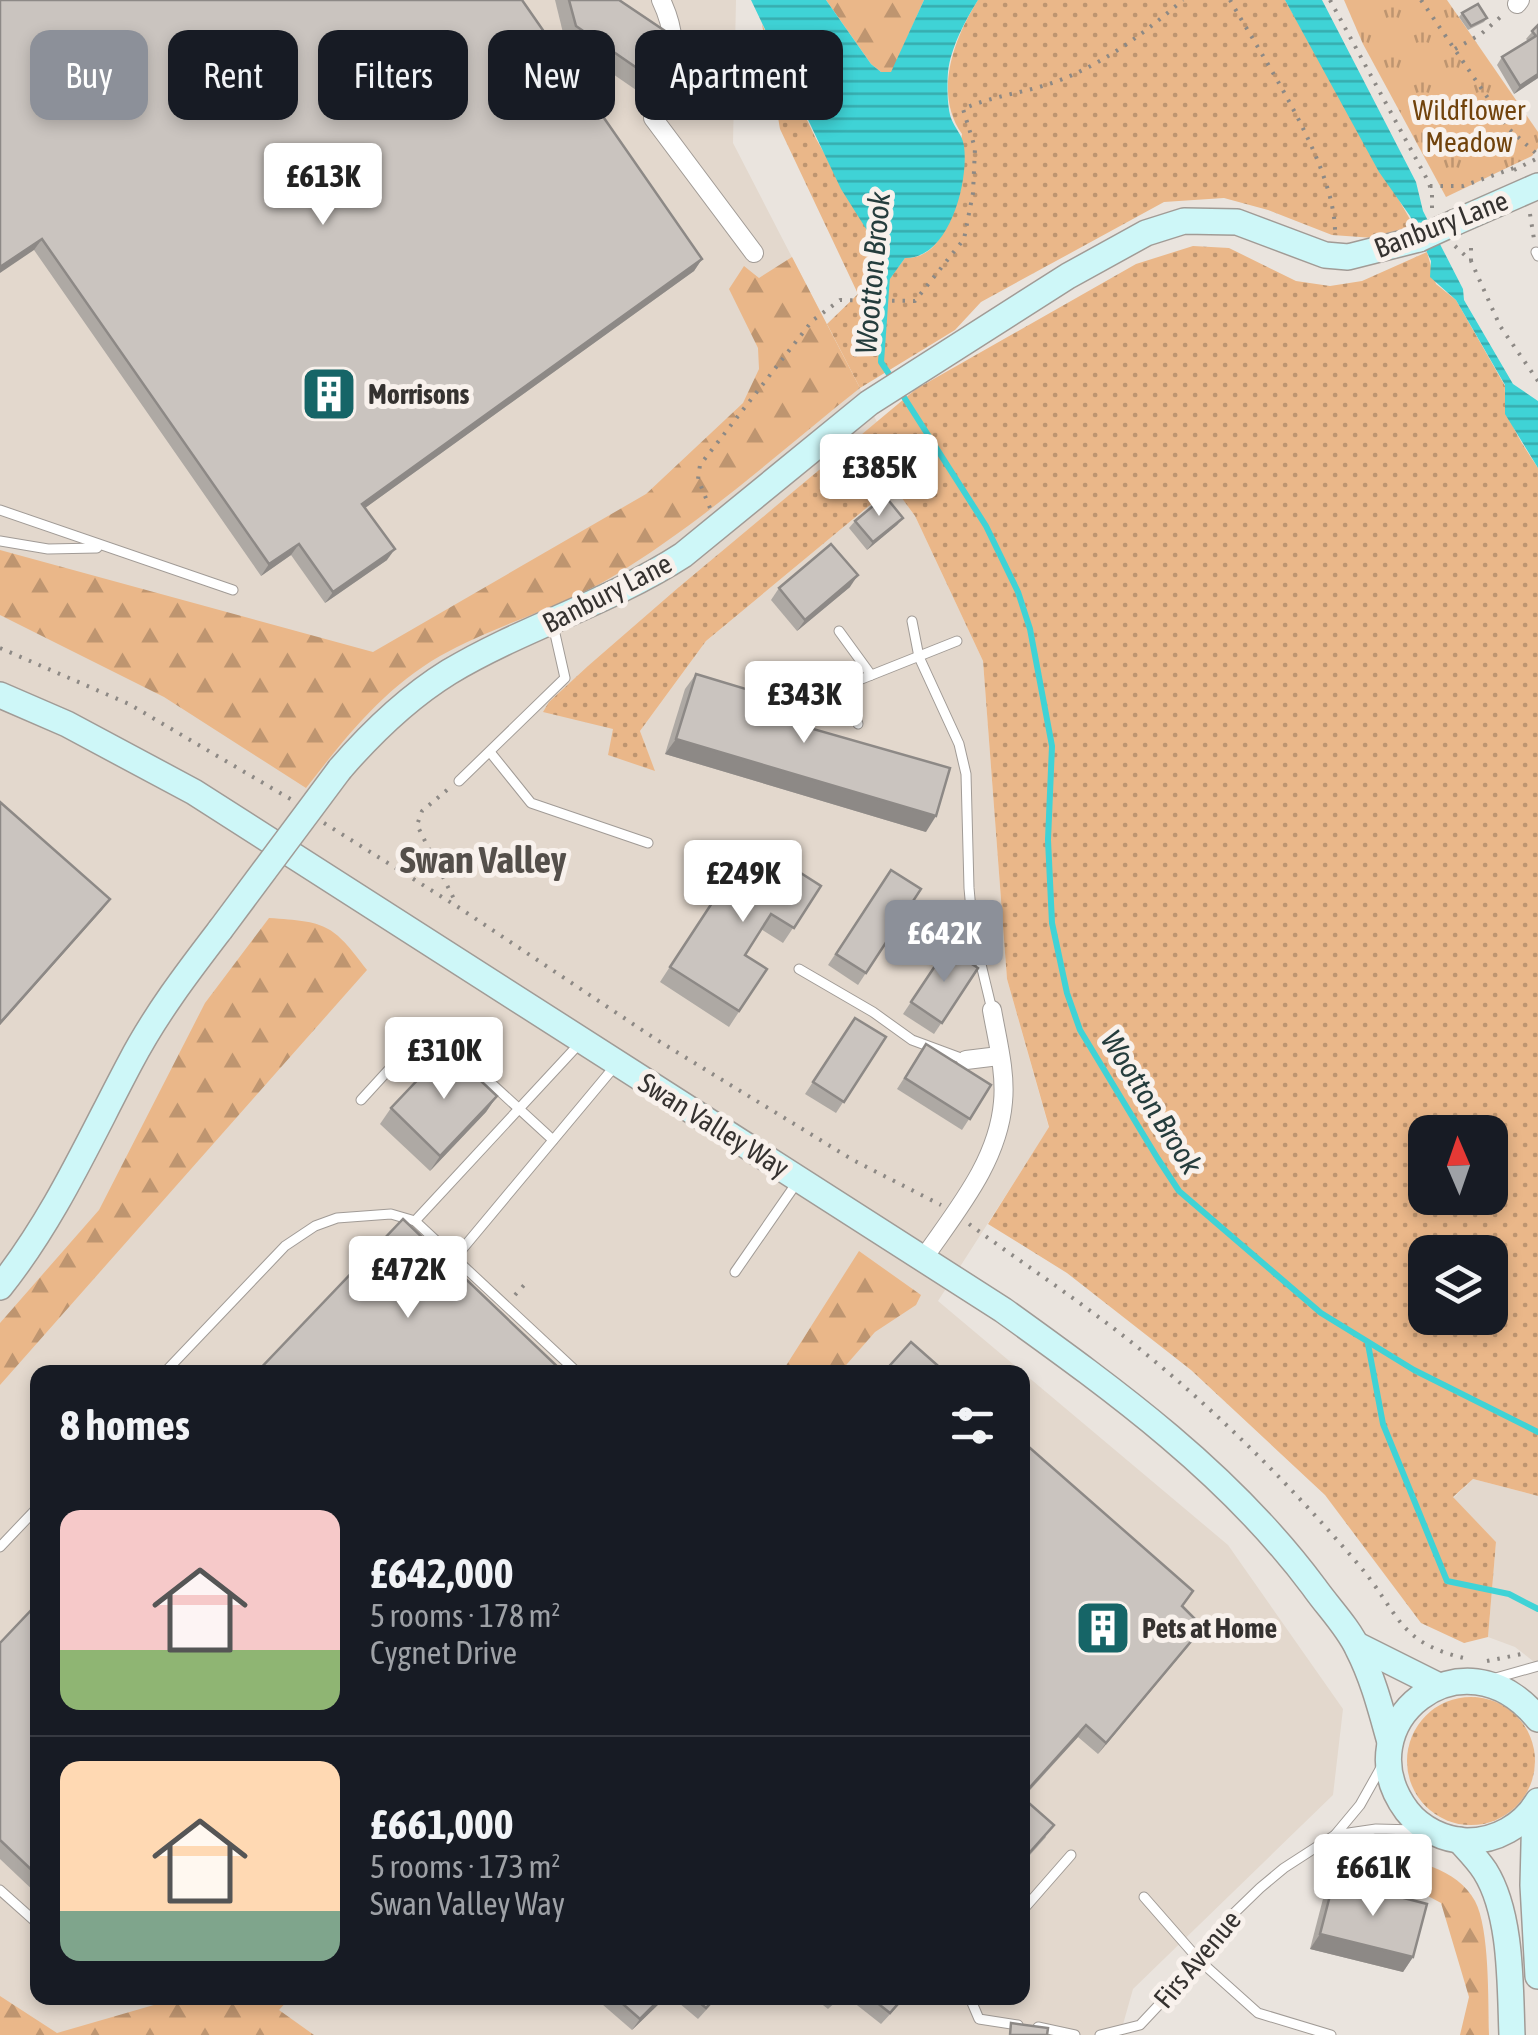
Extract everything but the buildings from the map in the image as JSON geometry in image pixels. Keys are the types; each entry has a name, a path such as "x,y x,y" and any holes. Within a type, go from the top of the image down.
{"street":[{"path":"662,0 669,15 675,50 667,85 653,106 653,118 754,252"},
{"name":"Banbury Lane","path":"0,1287 69,1184 154,1020 340,770 371,734 448,672 652,574 720,524 868,403 1068,276 1146,233 1198,220 1237,222 1334,256 1372,252 1439,229 1538,186"},
{"name":"Swan Valley Way","path":"0,695 67,724 194,792 1003,1310 1114,1390 1222,1480 1281,1542 1357,1645 1376,1690 1390,1749 1390,1778 1398,1800 1412,1818 1429,1830"},
{"path":"923,1259 976,1183 1000,1126 1004,1098 992,1010"},
{"path":"966,1060 999,1056"},
{"name":"Swan Valley Way","path":"1357,1645 1440,1686"},
{"path":"1390,1749 1404,1713 1420,1697 1462,1680 1506,1689 1525,1702 1538,1719"},
{"path":"1429,1830 1459,1840 1498,1836 1519,1824 1537,1804"},
{"path":"1537,1804 1532,1885 1538,1976"},
{"path":"1459,1840 1485,1870 1498,1900 1510,1974 1512,2035"}],"lane":[{"path":"0,510 234,590"},
{"path":"0,541 48,550 105,548"},
{"path":"912,621 919,656 958,744 966,774 973,931 992,1010"},
{"path":"459,780 565,678 553,622"},
{"path":"840,631 870,676"},
{"path":"790,680 844,686 957,641"},
{"path":"844,686 858,724"},
{"path":"490,752 531,803 648,842"},
{"path":"799,968 912,1040 966,1060"},
{"path":"361,1100 425,1030 554,1140"},
{"path":"416,1221 581,1042"},
{"path":"454,1259 617,1064"},
{"path":"735,1272 800,1179"},
{"path":"172,1365 285,1246 315,1226 337,1218 391,1214 416,1221 568,1365"},
{"path":"0,1547 30,1515"},
{"path":"1484,1682 1536,1667"},
{"name":"Firs Avenue","path":"1100,2035 1140,2025 1200,1961 1228,1919 1284,1868 1335,1834 1360,1805 1390,1749"},
{"name":"Firs Avenue","path":"1335,1834 1376,1829 1429,1830"},
{"path":"1030,1902 1071,1855"},
{"path":"0,1890 30,1917"},
{"path":"1144,1897 1200,1961 1258,2013 1331,2035"},
{"path":"972,2005 976,2016 984,2021 1050,2028 1074,2035"}],"path":[{"path":"720,524 698,479 700,465 812,321 840,300 915,301 964,239 975,148 963,109 989,98 1052,83 1113,56 1183,0"},
{"path":"1230,0 1318,163 1335,228 1334,256"},
{"path":"1330,0 1430,186 1439,229 1472,261 1500,326 1538,381"},
{"path":"1422,0 1509,129 1538,155"},
{"path":"1455,49 1481,34 1514,5"},
{"path":"1430,186 1463,186 1514,168"},
{"path":"1530,214 1537,254"},
{"path":"0,648 129,704 293,801"},
{"path":"458,907 417,825 422,811 459,780"},
{"path":"324,824 458,907 657,1040 853,1160 955,1213 1141,1350 1242,1437 1331,1532 1418,1642 1445,1654 1483,1662 1526,1653 1536,1667"}],"shaded area":[{"name":"Swan Valley","path":"0,0 736,0 735,30 635,30 635,120 733,120 733,143 877,422 679,587 614,730 654,770 640,731 706,641 893,486 915,516 983,661 1007,979 1049,1128 938,1301 1014,1365 30,1365 30,2005 1030,2005 1030,1378 1228,1545 1343,1709 1333,1795 1133,1989 1120,2035 0,2035"},
{"path":"1473,1479 1538,1496 1538,1665 1515,1647 1488,1637 1496,1542 1453,1498"}],"green space":[{"path":"826,0 924,0 892,72 881,72 871,64"},
{"path":"978,0 1285,0 1415,228 1374,238 1332,235 1224,198 1164,202 981,302 955,330 860,388 827,324 858,294 778,120 807,120 880,251 887,282 905,258 922,255 935,244 951,211 962,134 953,118 948,84 961,31"},
{"name":"Wildflower Meadow","path":"1344,0 1447,0 1538,132 1538,148 1532,156 1446,197 1363,44"},
{"path":"1193,246 1229,248 1296,281 1330,286 1362,281 1427,252 1436,284 1456,300 1505,386 1510,419 1538,468 1538,1496 1473,1479 1453,1497 1496,1542 1488,1637 1464,1643 1421,1623 1325,1495 1191,1370 1067,1273 988,1224 1049,1127 1007,979 983,661 915,516 893,486 706,641 640,731 655,771 608,755 613,729 543,712 588,666 679,587 916,389 1136,264"},
{"path":"792,257 860,388 708,511 645,556 591,588 461,645 420,669 367,715 306,788 164,697 0,615 0,550 373,652 646,494 743,403 759,369 758,348 729,289 744,266 759,278"},
{"path":"269,918 326,928 345,943 367,970 0,1385 0,1323 99,1210 205,1003"},
{"path":"859,1251 921,1295 916,1305 875,1332 846,1365 786,1365"},
{"path":"1471,1697 1495,1702 1516,1716 1530,1737 1535,1761 1530,1785 1516,1806 1495,1820 1471,1825 1447,1820 1426,1806 1412,1785 1407,1761 1412,1737 1426,1716 1447,1702"},
{"path":"1378,1856 1405,1859 1446,1873 1475,1901 1486,1947 1489,2035 1460,2035 1469,1997 1441,1903 1413,1888 1393,1888 1369,1863"},
{"path":"0,1996 57,2033 154,2005 284,2005 279,2010 314,2035 0,2035"}],"water":[{"path":"751,0 826,0 871,64 881,72 891,72 924,0 978,0 955,44 948,72 950,113 964,146 959,198 953,216 933,246 920,255 905,258 887,283 880,251 841,189 808,120 843,120 843,30 765,30"},
{"path":"1285,0 1322,0 1416,182 1423,211 1463,289 1464,300 1513,384 1538,401 1538,468 1505,414 1505,385 1456,300 1430,277 1431,261 1410,216 1379,172"}],"waterway":[{"name":"Wootton Brook","path":"887,276 881,362 893,380"},
{"name":"Wootton Brook","path":"900,391 986,526 1018,592 1030,629 1052,746 1048,840 1052,923 1067,993 1080,1030 1158,1159 1179,1191 1321,1313 1414,1370 1538,1432"},
{"path":"1368,1344 1383,1424 1447,1581 1509,1594 1538,1609"}],"place":[{"name":"Morrisons","path":"329,394"},
{"name":"Pets at Home","path":"1103,1628"}],"district":[{"name":"Swan Valley","path":"483,859"}]}
